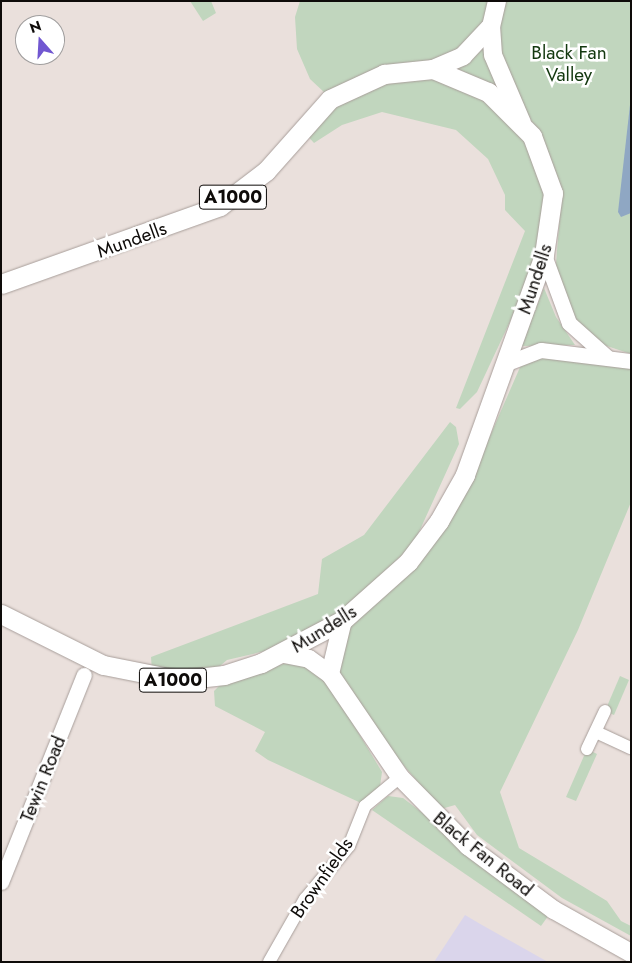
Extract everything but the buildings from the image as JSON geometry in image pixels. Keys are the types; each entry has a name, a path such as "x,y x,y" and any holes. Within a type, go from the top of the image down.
{"main road":[{"path":"497,1 491,26 495,62 522,123"},
{"path":"434,69 463,56 491,26"},
{"name":"Mundells","path":"1,284 220,206 259,178 330,99 348,87 384,74 434,69 488,92 522,123 540,150 553,193 544,254 475,453 439,521 408,562 343,620 284,654 224,675 193,680 149,677 103,665 76,654 1,614"},
{"path":"330,674 343,620"},
{"name":"Black Fan Road","path":"284,654 309,658 330,674 400,777 474,851 554,910 631,953"}],"street":[{"path":"544,254 569,323 607,357"},
{"path":"507,363 541,350 631,361"},
{"path":"76,654 84,676 103,665"},
{"name":"Tewin Road","path":"1,882 84,676"},
{"path":"587,749 605,711"},
{"path":"596,732 631,748"},
{"name":"Brownfields","path":"269,962 305,899 349,846 365,806 400,777"}],"shaded area":[{"path":"465,915 482,925 548,962 434,962"}],"green space":[{"path":"190,1 211,1 216,13 203,21"},
{"path":"300,1 491,1 487,19 451,57 377,69 326,94 310,79 297,49 295,17"},
{"name":"Black Fan Valley","path":"503,1 631,1 631,354 598,343 572,321 555,275 561,203 558,181 543,140 506,79 495,43"},
{"path":"484,47 498,87 496,88 456,68"},
{"path":"420,76 468,88 520,128 543,178 546,220 528,283 477,392 460,409 456,408 525,231 505,210 505,195 488,159 456,130 382,112 342,125 314,143 305,133 322,114 374,83"},
{"path":"544,288 556,317 575,345 521,346"},
{"path":"536,355 631,367 631,502 578,630 500,792 519,848 607,901 621,921 631,926 631,936 562,898 477,835 455,805 441,809 387,746 338,672 348,629 479,461 521,365"},
{"path":"450,422 456,427 459,444 414,543 351,606 265,651 227,660 214,671 152,671 151,657 318,594 322,559 364,535"},
{"path":"286,663 308,663 331,687 382,772 380,786 361,803 268,760 255,751 265,732 215,706 214,691 221,684"},
{"path":"620,676 629,680 614,715 605,711"},
{"path":"587,749 597,754 576,801 566,797"},
{"path":"388,796 403,798 551,912 541,926 372,810"}],"water":[{"path":"631,96 631,213 621,217 618,212"}]}
